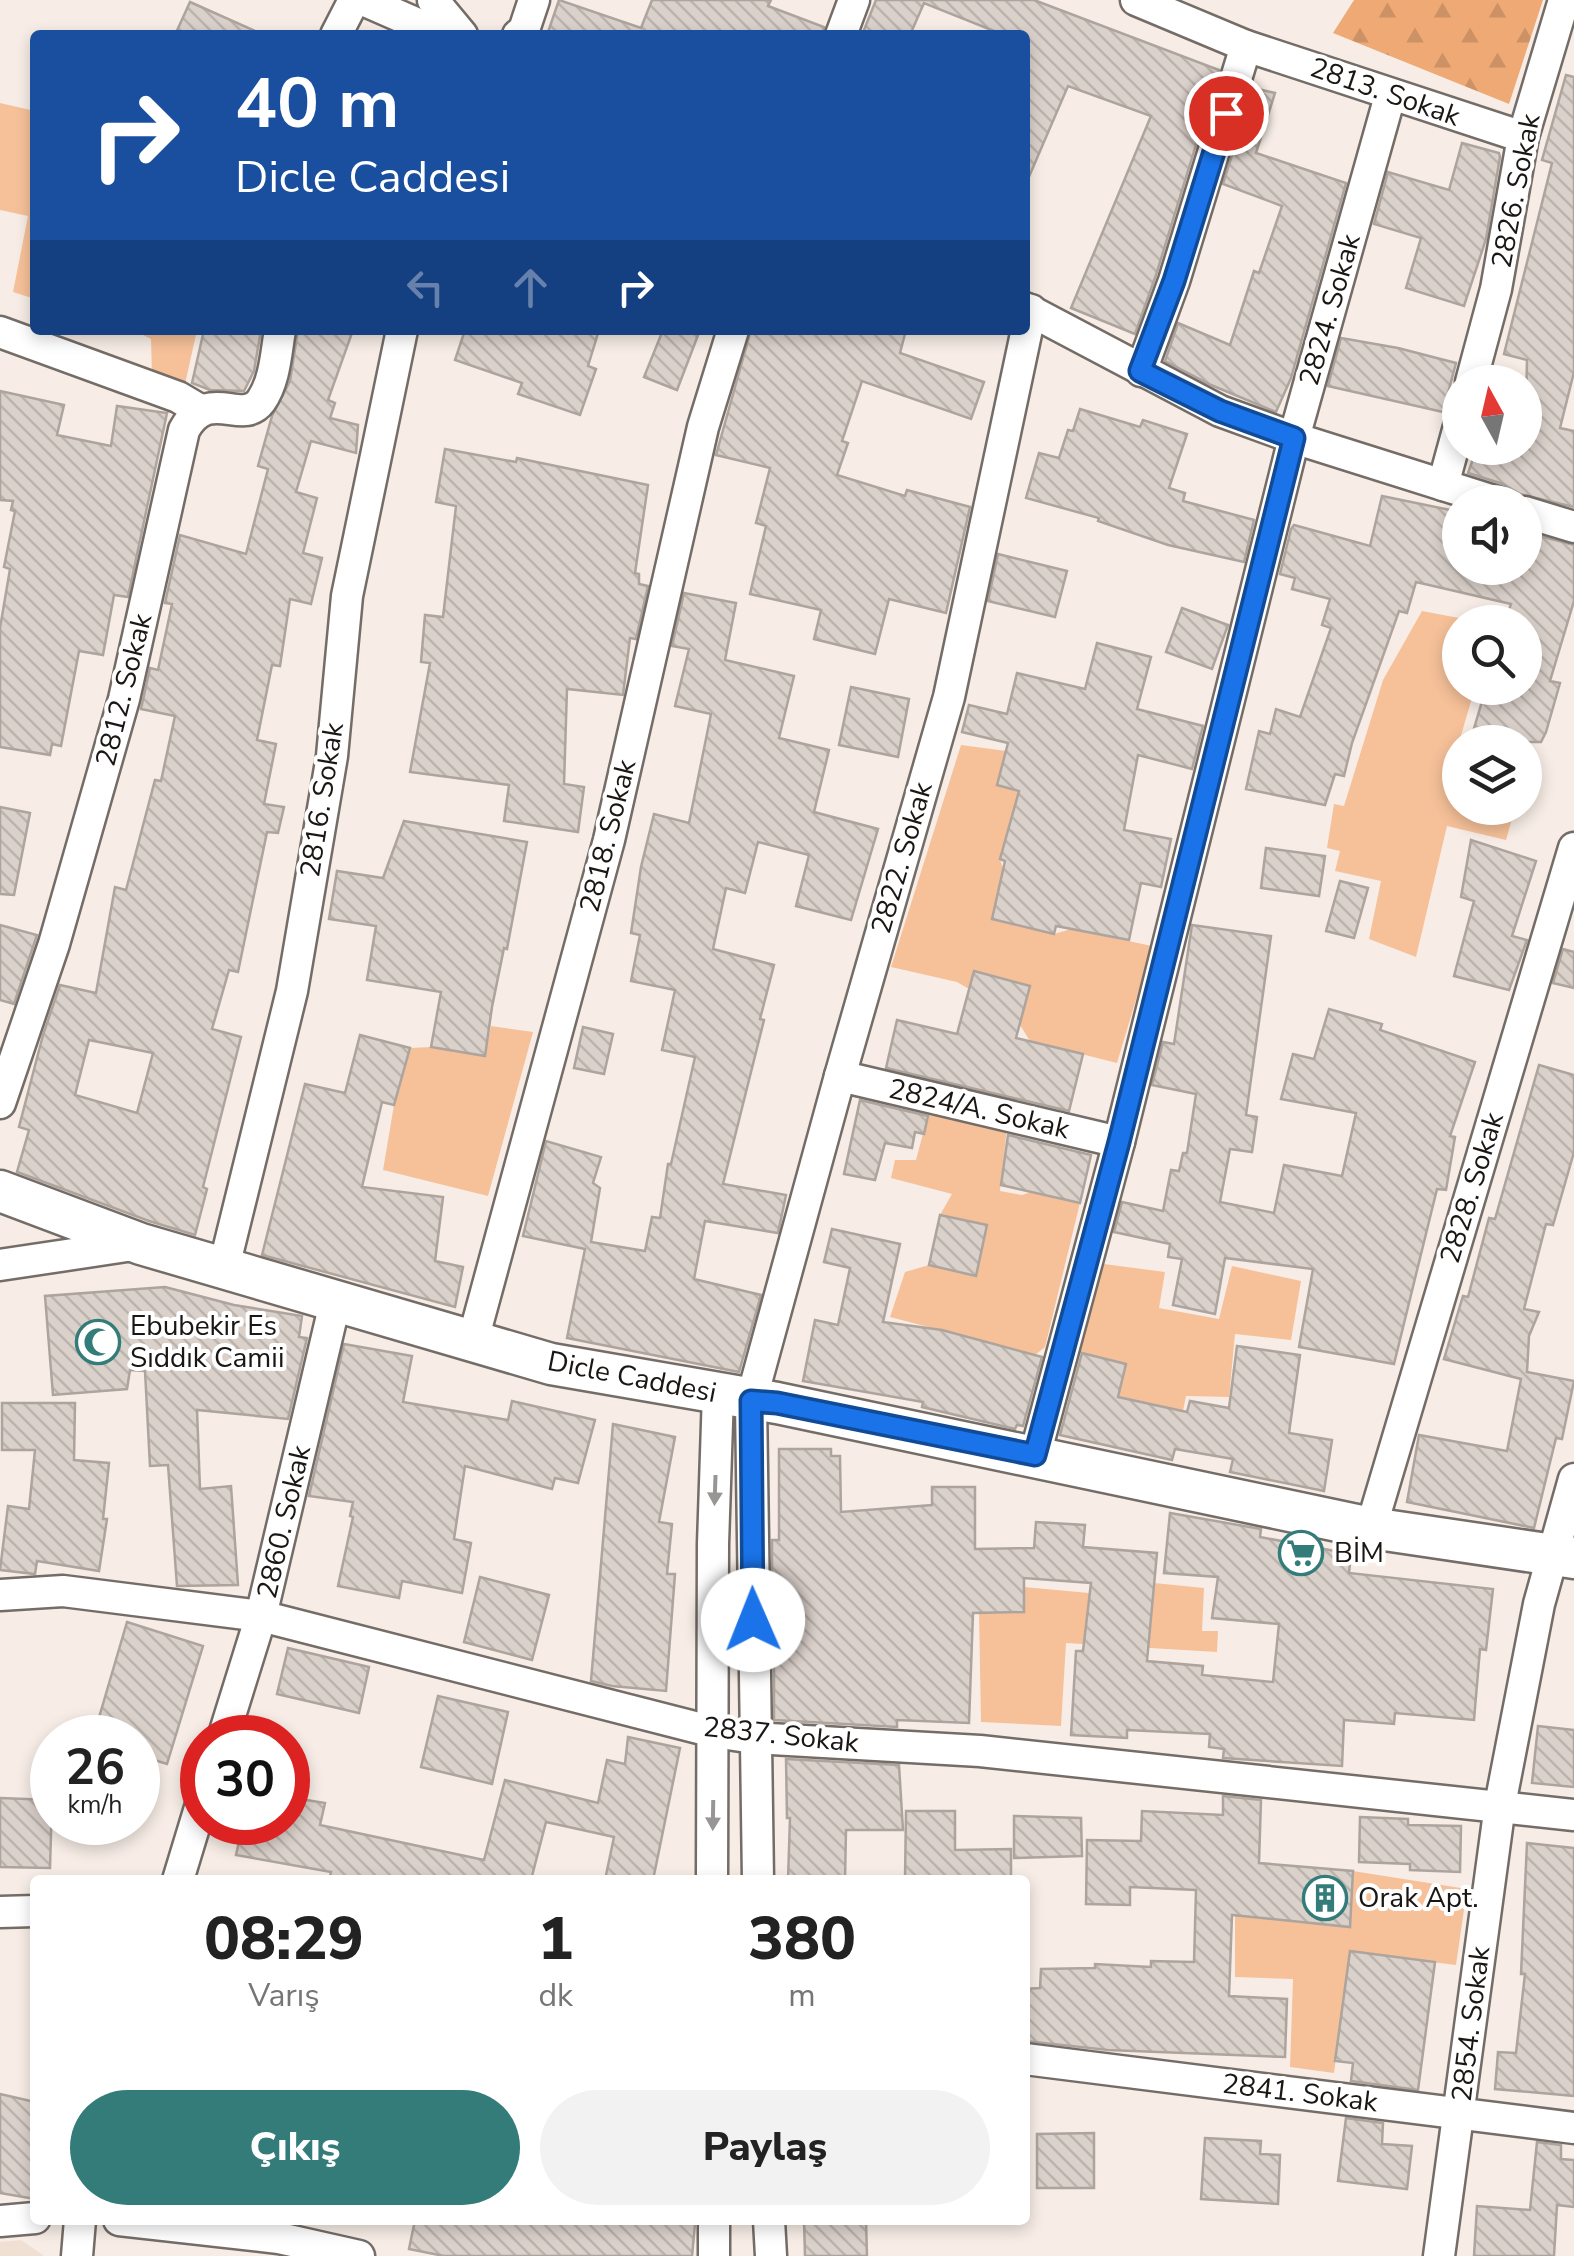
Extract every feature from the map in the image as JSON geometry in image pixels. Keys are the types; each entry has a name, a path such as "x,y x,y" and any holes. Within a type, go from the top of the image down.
{"street":[{"path":"339,30 354,0"},
{"path":"363,0 432,30"},
{"path":"433,0 458,30"},
{"path":"524,30 534,0"},
{"path":"843,30 854,0"},
{"name":"2813. Sokak","path":"1136,0 1246,46 1524,137"},
{"name":"2826. Sokak","path":"1476,365 1496,290 1524,137 1564,0"},
{"path":"1140,371 1174,281 1246,46"},
{"name":"2824. Sokak","path":"1035,1455 1119,1142 1294,438 1390,96"},
{"path":"1030,310 1220,411 1443,485 1448,465"},
{"path":"0,332 178,397 200,410 249,410 260,403 272,375 279,335"},
{"name":"2816. Sokak","path":"224,1268 292,991 332,756 347,596 401,335"},
{"name":"2818. Sokak","path":"472,1340 608,840 704,427 732,335"},
{"name":"2822. Sokak","path":"734,1397 840,1076 948,697 1023,335"},
{"name":"2812. Sokak","path":"0,1103 54,944 124,700 184,430 200,410"},
{"path":"1542,517 1574,527"},
{"name":"2828. Sokak","path":"1371,1528 1564,918 1574,848"},
{"name":"2824/A. Sokak","path":"840,1076 1119,1142"},
{"name":"Dicle Caddesi","path":"0,1191 140,1244 550,1364 777,1403 1371,1528 1563,1557"},
{"path":"0,1265 140,1244"},
{"name":"2860. Sokak","path":"230,1715 262,1616 335,1303"},
{"path":"712,1875 713,1544 734,1397"},
{"path":"734,1397 758,1875"},
{"name":"2854. Sokak","path":"1439,2256 1500,1805 1539,1604 1563,1557 1574,1479"},
{"name":"2837. Sokak","path":"0,1595 63,1591 262,1616 714,1732 754,1738 980,1751 1574,1815"},
{"path":"180,1875 189,1845"},
{"path":"0,1912 30,1911"},
{"name":"2841. Sokak","path":"1030,2061 1574,2128"},
{"path":"0,2220 30,2218"},
{"path":"77,2256 80,2225"},
{"path":"163,2225 279,2238 359,2256"},
{"path":"714,2225 714,2256"},
{"path":"770,2225 770,2256"}],"shaded area":[{"path":"0,103 30,110 30,297 13,292 28,216 0,210"},
{"path":"143,335 196,335 185,384 152,377 151,339"},
{"path":"1422,611 1442,615 1442,705 1470,705 1464,725 1442,725 1442,825 1510,825 1506,840 1447,826 1416,957 1369,939 1381,881 1335,871 1340,851 1327,848 1334,804 1344,806 1383,680"},
{"path":"961,745 1006,751 997,784 1019,791 1000,859 1003,869 992,919 1054,934 1071,929 1152,946 1117,1063 1030,1041 1020,1025 1029,986 974,972 969,989 957,982 891,967"},
{"path":"491,1026 533,1032 488,1196 383,1170 394,1105 410,1048 431,1047 485,1056"},
{"path":"928,1115 1007,1127 1000,1191 1022,1195 1031,1192 1080,1203 1045,1347 1035,1355 890,1317 905,1272 929,1265 976,1275 987,1226 940,1215 952,1194 891,1178 895,1160 916,1160"},
{"path":"1104,1264 1165,1272 1159,1308 1219,1319 1232,1266 1301,1281 1291,1340 1235,1334 1229,1397 1186,1396 1183,1411 1118,1397 1125,1364 1077,1352"},
{"path":"1154,1583 1204,1588 1202,1631 1218,1631 1217,1652 1066,1643 1061,1726 981,1722 979,1613 1024,1612 1024,1587 1089,1593 1089,1606"},
{"path":"1353,1871 1467,1889 1456,1965 1350,1952 1334,2073 1290,2067 1293,1979 1235,1977 1235,1915 1349,1927"},
{"path":"21,2240 43,2256 0,2256 0,2242"}],"green space":[{"path":"1354,0 1543,0 1509,104 1333,33"}],"building":[{"path":"559,0 641,28 652,0 771,0 768,6 824,27 824,30 549,30"},
{"path":"876,0 1034,0 1219,70 1135,334 1071,308 1151,116 1068,86 1030,174 1030,30 992,30 924,3 912,30 864,30"},
{"path":"190,2 253,30 177,30"},
{"path":"1566,75 1574,77 1574,372 1560,428 1574,431 1574,507 1542,499 1542,485 1505,485 1468,473 1471,465 1542,465 1542,365 1527,365 1527,360 1504,354 1552,163 1542,160"},
{"path":"1253,88 1275,93 1256,153 1346,183 1291,378 1276,412 1165,361 1178,323 1230,345 1254,271 1259,273 1282,206 1223,184"},
{"path":"1462,143 1499,153 1500,157 1486,239 1464,306 1406,288 1421,238 1374,224 1388,172 1449,190"},
{"path":"203,335 260,335 254,371 244,391 210,390 192,383"},
{"path":"297,335 351,335 328,400 335,403 330,418 358,425 356,453 311,441 296,492 317,498 303,553 322,558 311,604 290,599 280,666 272,665 257,740 276,744 264,804 284,807 278,833 267,832 238,972 229,970 212,1029 241,1037 203,1187 207,1189 195,1235 17,1172 29,1130 19,1127 60,985 96,993 115,887 126,890 155,780 161,781 175,716 141,709 150,668 158,670 172,604 165,603 180,535 246,554 268,469 258,466 272,416 290,381","holes":["89,1040 153,1053 137,1113 75,1095"]},
{"path":"463,335 597,335 588,366 596,369 580,415 518,394 522,383 455,360"},
{"path":"661,335 698,335 677,390 644,377"},
{"path":"750,335 905,335 900,353 984,382 971,419 862,381 842,441 848,443 837,475 905,496 907,490 970,507 946,613 889,599 875,654 814,639 821,610 750,594 766,526 756,523 770,468 716,455"},
{"path":"1341,338 1456,363 1442,365 1442,412 1328,386"},
{"path":"0,391 64,405 57,435 111,446 117,406 167,413 128,597 114,595 103,655 79,651 61,746 52,744 50,755 0,747 0,628 10,569 4,567 15,511 11,510 13,501 0,500"},
{"path":"1080,409 1140,427 1143,420 1187,434 1169,488 1185,493 1183,501 1254,520 1244,562 1168,545 1098,521 1099,518 1026,498 1039,453 1059,458"},
{"path":"445,449 516,462 517,458 648,485 635,573 639,574 639,584 648,586 636,639 630,638 623,695 567,689 564,784 584,787 578,832 504,821 509,785 410,772 430,663 421,662 425,615 443,617 456,506 436,502"},
{"path":"1382,496 1442,508 1442,585 1542,585 1542,537 1574,545 1574,601 1550,681 1560,683 1542,740 1542,725 1475,725 1481,705 1542,705 1542,605 1511,605 1416,582 1407,613 1399,611 1344,776 1335,774 1325,805 1246,789 1259,731 1270,734 1276,709 1300,717 1331,628 1322,625 1330,599 1292,589 1295,578 1280,574 1291,529 1294,525 1370,546"},
{"path":"998,554 1067,571 1055,617 988,601"},
{"path":"684,593 736,603 725,660 794,676 779,738 829,750 814,812 878,829 851,920 796,906 809,855 758,842 745,893 726,888 713,949 774,965 723,1184 786,1195 778,1233 705,1221 694,1279 761,1295 739,1372 567,1338 585,1249 523,1236 546,1141 601,1157 593,1183 600,1188 591,1242 645,1251 652,1217 660,1218 668,1164 695,1057 662,1050 675,990 631,981 640,935 631,933 654,814 689,823 711,714 675,706 689,649 672,646"},
{"path":"1182,608 1228,625 1212,669 1166,652"},
{"path":"1097,643 1151,657 1137,709 1203,726 1192,769 1138,755 1124,830 1171,839 1161,887 1141,883 1129,940 1056,926 1054,934 992,919 1005,861 1000,859 1019,791 997,785 1008,743 962,732 969,705 1007,714 1017,673 1085,689"},
{"path":"851,687 909,699 898,757 839,745"},
{"path":"0,807 30,813 14,895 0,894"},
{"path":"404,821 527,842 485,1056 431,1047 441,992 367,980 376,926 329,919 337,871 383,878"},
{"path":"1471,840 1536,861 1512,936 1527,940 1509,990 1454,976 1474,901 1461,897"},
{"path":"1266,848 1325,856 1319,896 1261,888"},
{"path":"1340,881 1368,888 1354,938 1326,931"},
{"path":"0,925 37,935 14,1004 0,1000"},
{"path":"1192,925 1271,936 1246,1115 1257,1117 1252,1152 1230,1149 1220,1202 1274,1213 1284,1165 1342,1176 1356,1113 1281,1099 1293,1054 1314,1059 1329,1009 1382,1024 1380,1030 1475,1062 1450,1136 1455,1137 1446,1190 1437,1189 1394,1364 1299,1347 1313,1269 1225,1258 1215,1314 1173,1305 1182,1259 1168,1257 1170,1244 1114,1232 1122,1202 1163,1211 1171,1170 1179,1171 1183,1153 1187,1153 1196,1094 1152,1085 1163,1042 1174,1044"},
{"path":"1563,949 1574,952 1574,988 1553,983"},
{"path":"974,971 1030,986 1016,1038 1083,1054 1069,1111 886,1068 897,1020 957,1034"},
{"path":"583,1027 613,1034 604,1074 574,1068"},
{"path":"360,1035 410,1048 394,1105 382,1102 362,1187 443,1197 435,1261 463,1267 455,1307 262,1255 305,1084 345,1093"},
{"path":"1539,1065 1574,1075 1574,1152 1553,1225 1546,1224 1524,1309 1539,1312 1529,1336 1527,1372 1574,1381 1562,1439 1556,1438 1534,1528 1407,1502 1419,1435 1507,1451 1521,1379 1444,1359 1463,1296 1468,1297 1489,1218 1495,1219"},
{"path":"860,1100 928,1116 924,1134 915,1132 912,1148 885,1143 875,1180 844,1174"},
{"path":"1008,1135 1091,1155 1080,1203 1001,1185"},
{"path":"940,1215 987,1225 976,1276 929,1265"},
{"path":"832,1229 900,1244 883,1322 942,1330 1042,1357 1023,1426 1017,1425 1015,1429 922,1407 923,1402 803,1381 815,1320 838,1325 850,1268 824,1262"},
{"path":"165,1287 234,1305 302,1316 299,1337 307,1338 288,1419 197,1410 200,1489 231,1486 238,1585 177,1586 168,1465 150,1466 145,1371 130,1370 127,1389 53,1395 45,1296"},
{"path":"344,1344 412,1356 403,1402 508,1420 512,1401 595,1420 578,1483 555,1478 552,1489 465,1466 454,1539 471,1543 462,1593 402,1581 399,1598 338,1586 353,1502 309,1496"},
{"path":"1237,1346 1300,1355 1289,1433 1332,1440 1324,1491 1230,1472 1233,1459 1175,1449 1172,1460 1060,1435 1082,1353 1126,1364 1118,1397 1187,1412 1190,1401 1229,1408"},
{"path":"2,1403 75,1403 74,1460 109,1463 103,1519 107,1519 99,1571 37,1561 35,1574 0,1570 8,1506 29,1509 35,1450 2,1450"},
{"path":"613,1424 675,1437 659,1522 672,1524 667,1574 675,1574 666,1691 591,1681"},
{"path":"779,1449 831,1449 831,1456 840,1456 841,1512 932,1505 932,1487 975,1487 975,1549 1034,1548 1036,1522 1085,1525 1083,1547 1157,1553 1147,1661 1203,1666 1202,1675 1273,1682 1279,1624 1212,1618 1218,1577 1164,1573 1170,1513 1261,1529 1260,1537 1351,1554 1349,1573 1493,1589 1486,1650 1480,1649 1474,1720 1395,1713 1394,1724 1344,1720 1342,1766 1223,1758 1224,1749 1209,1747 1210,1734 1127,1730 1127,1738 1071,1735 1076,1651 1083,1651 1091,1583 1024,1578 1024,1612 973,1613 969,1723 897,1720 897,1727 774,1720 774,1659 782,1659 780,1595 774,1595 772,1573 772,1540 779,1540"},
{"path":"480,1577 549,1595 532,1660 464,1642"},
{"path":"127,1622 203,1646 167,1764 160,1762 160,1715 100,1715"},
{"path":"288,1648 369,1667 359,1713 277,1694"},
{"path":"438,1696 508,1712 492,1784 421,1767"},
{"path":"1538,1726 1574,1730 1574,1787 1532,1783"},
{"path":"628,1737 680,1748 654,1875 606,1875 614,1837 546,1822 532,1875 330,1875 331,1872 236,1855 238,1845 310,1845 310,1801 325,1803 320,1825 484,1860 505,1780 598,1803 607,1760 625,1764"},
{"path":"786,1759 899,1765 903,1830 846,1830 845,1875 788,1875"},
{"path":"1223,1796 1261,1800 1259,1863 1353,1871 1350,1927 1232,1915 1229,1996 1287,1999 1285,2057 1108,2050 1030,2042 1030,1989 1040,1988 1041,1969 1095,1968 1095,1964 1151,1967 1151,1961 1194,1962 1196,1890 1130,1887 1130,1905 1086,1904 1087,1840 1141,1841 1142,1811 1223,1815"},
{"path":"0,1798 30,1799 30,1845 51,1845 50,1868 0,1867"},
{"path":"906,1811 955,1811 955,1850 1011,1849 1011,1875 905,1875"},
{"path":"1014,1816 1081,1818 1082,1856 1014,1858"},
{"path":"1360,1817 1408,1819 1408,1825 1461,1826 1460,1872 1410,1870 1410,1864 1359,1862"},
{"path":"1527,1843 1574,1848 1574,2096 1495,2089 1498,2052 1516,2053 1525,1974 1521,1974"},
{"path":"1350,1951 1435,1962 1418,2090 1351,2081 1353,2063 1335,2061"},
{"path":"0,2094 30,2101 30,2198 0,2193"},
{"path":"1346,2118 1383,2123 1382,2144 1412,2146 1407,2189 1338,2181"},
{"path":"1094,2133 1094,2188 1037,2188 1037,2134"},
{"path":"1205,2138 1261,2141 1260,2154 1280,2155 1278,2204 1201,2199"},
{"path":"1537,2142 1561,2145 1561,2159 1574,2160 1574,2207 1557,2205 1554,2256 1474,2256 1477,2206 1530,2210"},
{"path":"414,2225 695,2225 692,2256 444,2256 409,2249"},
{"path":"804,2225 866,2225 867,2256 805,2256"}],"place":[{"name":"Ebubekir Es Sıddık Camii","path":"98,1342"},
{"name":"BİM","path":"1301,1553"},
{"name":"Orak Apt.","path":"1325,1898"}],"route":[{"path":"753,1620 751,1401 1035,1455 1119,1142 1294,438 1220,411 1140,371 1174,281 1226,113"}]}
